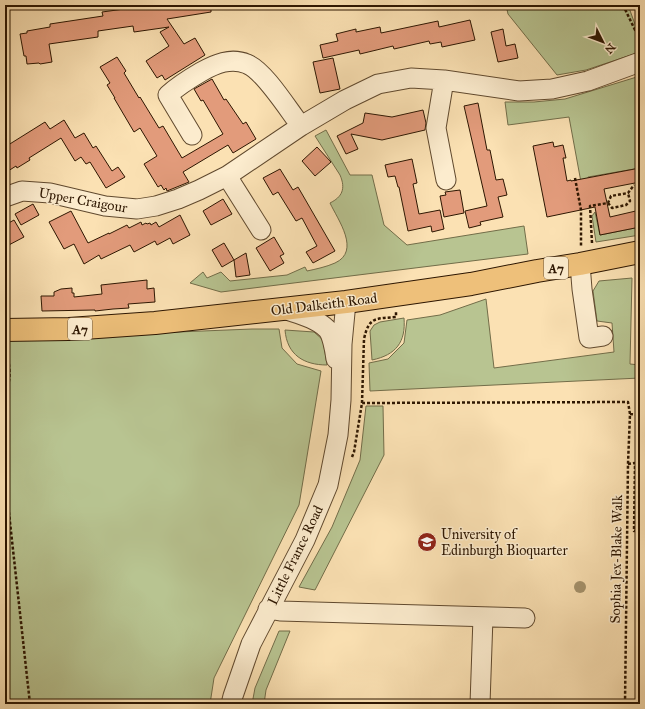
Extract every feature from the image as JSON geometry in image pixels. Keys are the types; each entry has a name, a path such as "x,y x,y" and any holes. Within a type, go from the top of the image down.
{"main road":[{"name":"Old Dalkeith Road","path":"6,336 69,329 155,323 346,302 471,284 537,271 583,256 640,252"}],"street":[{"path":"192,135 161,92 223,62 236,61 248,64 260,72 270,83 301,126"},
{"name":"Upper Craigour","path":"5,197 22,191 50,193 105,206 137,209 156,206 199,190 227,176 301,126 345,100 378,84 411,78 444,80 519,91 552,89 588,81 640,62"},
{"path":"444,80 436,128 446,180"},
{"path":"227,176 261,230"},
{"path":"583,256 582,289 589,338 603,336"},
{"name":"Little France Road","path":"231,704 251,644 305,540 328,485 338,435 341,400 342,344 346,302"},
{"name":"Little France Road","path":"284,309 313,320 328,330 335,348 341,400"},
{"path":"268,609 280,611 525,618"},
{"path":"480,704 483,617"}],"path":[{"path":"623,5 634,30 640,32"},
{"path":"575,178 581,210 581,248 583,256"},
{"path":"608,203 611,196 628,193 634,185"},
{"path":"608,203 612,208 626,205 630,201 628,193"},
{"path":"592,247 590,206 608,203"},
{"path":"5,391 8,387 9,368 6,336"},
{"path":"362,403 628,402 630,414 640,414"},
{"name":"Sophia Jex-Blake Walk","path":"624,704 630,414"},
{"path":"628,464 635,463 634,531 640,530"},
{"path":"5,477 30,704"}],"green space":[{"path":"506,5 628,5 636,27 640,26 640,52 586,70 557,75 508,14"},
{"path":"640,76 640,168 588,177 592,203 585,204 569,117 508,125 505,102 534,102 565,99"},
{"path":"326,130 350,175 372,175 384,225 407,245 524,226 528,254 221,292 190,283 203,272 207,278 221,272 230,281 287,275 305,267 307,271 335,263 343,258 347,243 342,226 330,203 340,195 343,184 340,175 315,136"},
{"path":"595,212 600,235 640,227 640,235 596,242 592,216"},
{"path":"632,278 630,364 640,365 640,378 370,391 369,363 388,359 404,343 407,320 440,315 486,299 494,368 614,352 612,323 597,321 593,291 599,281"},
{"path":"404,318 403,334 398,346 387,355 372,360 370,331 374,325 380,322"},
{"path":"279,329 282,348 297,364 321,371 299,505 214,678 210,704 5,704 5,339"},
{"path":"285,330 314,332 323,340 327,365 311,363 298,357 289,346 286,339"},
{"path":"366,406 383,406 384,455 315,590 299,587 332,527 360,460"},
{"path":"279,631 290,631 266,690 264,704 252,704 255,688"}],"building":[{"path":"139,5 211,5 211,12 167,19 184,44 195,38 205,55 165,80 162,75 157,78 146,61 169,46 160,32 169,27 134,32 133,26 98,31 98,37 49,44 52,62 27,64 20,34 27,33 27,31 50,27 50,24 103,16 102,12 139,7"},
{"path":"470,20 475,40 442,47 441,42 430,44 429,41 394,49 393,46 360,54 359,50 323,58 320,45 338,41 336,34 356,29 356,32 380,27 381,33 438,21 439,27"},
{"path":"503,29 506,46 515,44 518,58 498,62 491,32"},
{"path":"117,57 126,71 124,73 139,98 140,97 159,128 163,126 182,158 223,134 203,100 201,101 194,89 212,79 224,100 226,99 243,124 246,122 256,139 233,153 228,145 183,172 189,182 167,191 166,188 164,190 161,185 158,187 144,164 157,156 140,128 134,132 107,85 110,83 100,67"},
{"path":"333,58 340,89 320,93 313,62"},
{"path":"478,103 487,150 490,150 496,180 503,179 507,195 498,197 503,217 480,222 481,225 469,228 465,211 487,206 464,106"},
{"path":"423,110 426,123 425,130 382,140 351,134 358,149 346,154 337,136 363,123 365,113 392,117"},
{"path":"64,120 75,138 84,133 93,148 96,146 112,171 118,167 125,177 106,188 90,162 86,164 81,157 75,161 61,138 29,158 30,160 5,173 5,147 45,122 50,129"},
{"path":"553,142 554,147 563,145 566,158 563,158 567,181 640,168 640,182 604,189 610,217 640,210 640,227 600,235 595,207 547,217 533,146"},
{"path":"317,147 331,162 315,176 302,161"},
{"path":"412,159 417,183 413,184 419,214 440,210 444,229 432,232 431,226 408,231 399,187 395,176 388,177 385,165"},
{"path":"280,169 293,190 298,187 335,251 313,263 306,252 317,246 302,218 296,221 278,192 273,195 263,178"},
{"path":"460,190 464,213 444,217 440,196 446,195 445,192"},
{"path":"223,199 232,214 211,225 203,211"},
{"path":"33,204 39,215 21,225 15,214"},
{"path":"71,211 88,243 127,225 129,228 141,222 142,225 150,223 151,225 156,222 159,227 180,215 190,235 173,244 170,238 157,245 155,241 134,252 130,245 101,259 99,255 84,264 74,244 64,249 49,222"},
{"path":"14,220 24,237 5,247 5,225"},
{"path":"274,237 284,254 280,256 284,263 270,271 256,248"},
{"path":"224,243 234,260 222,267 212,250"},
{"path":"246,253 250,275 236,277 234,260"},
{"path":"147,280 147,289 154,288 155,302 128,304 129,308 95,311 42,311 41,296 54,296 54,292 61,289 72,288 74,297 102,294 101,285"}],"place":[{"name":"University of Edinburgh Bioquarter","path":"427,542"}]}
